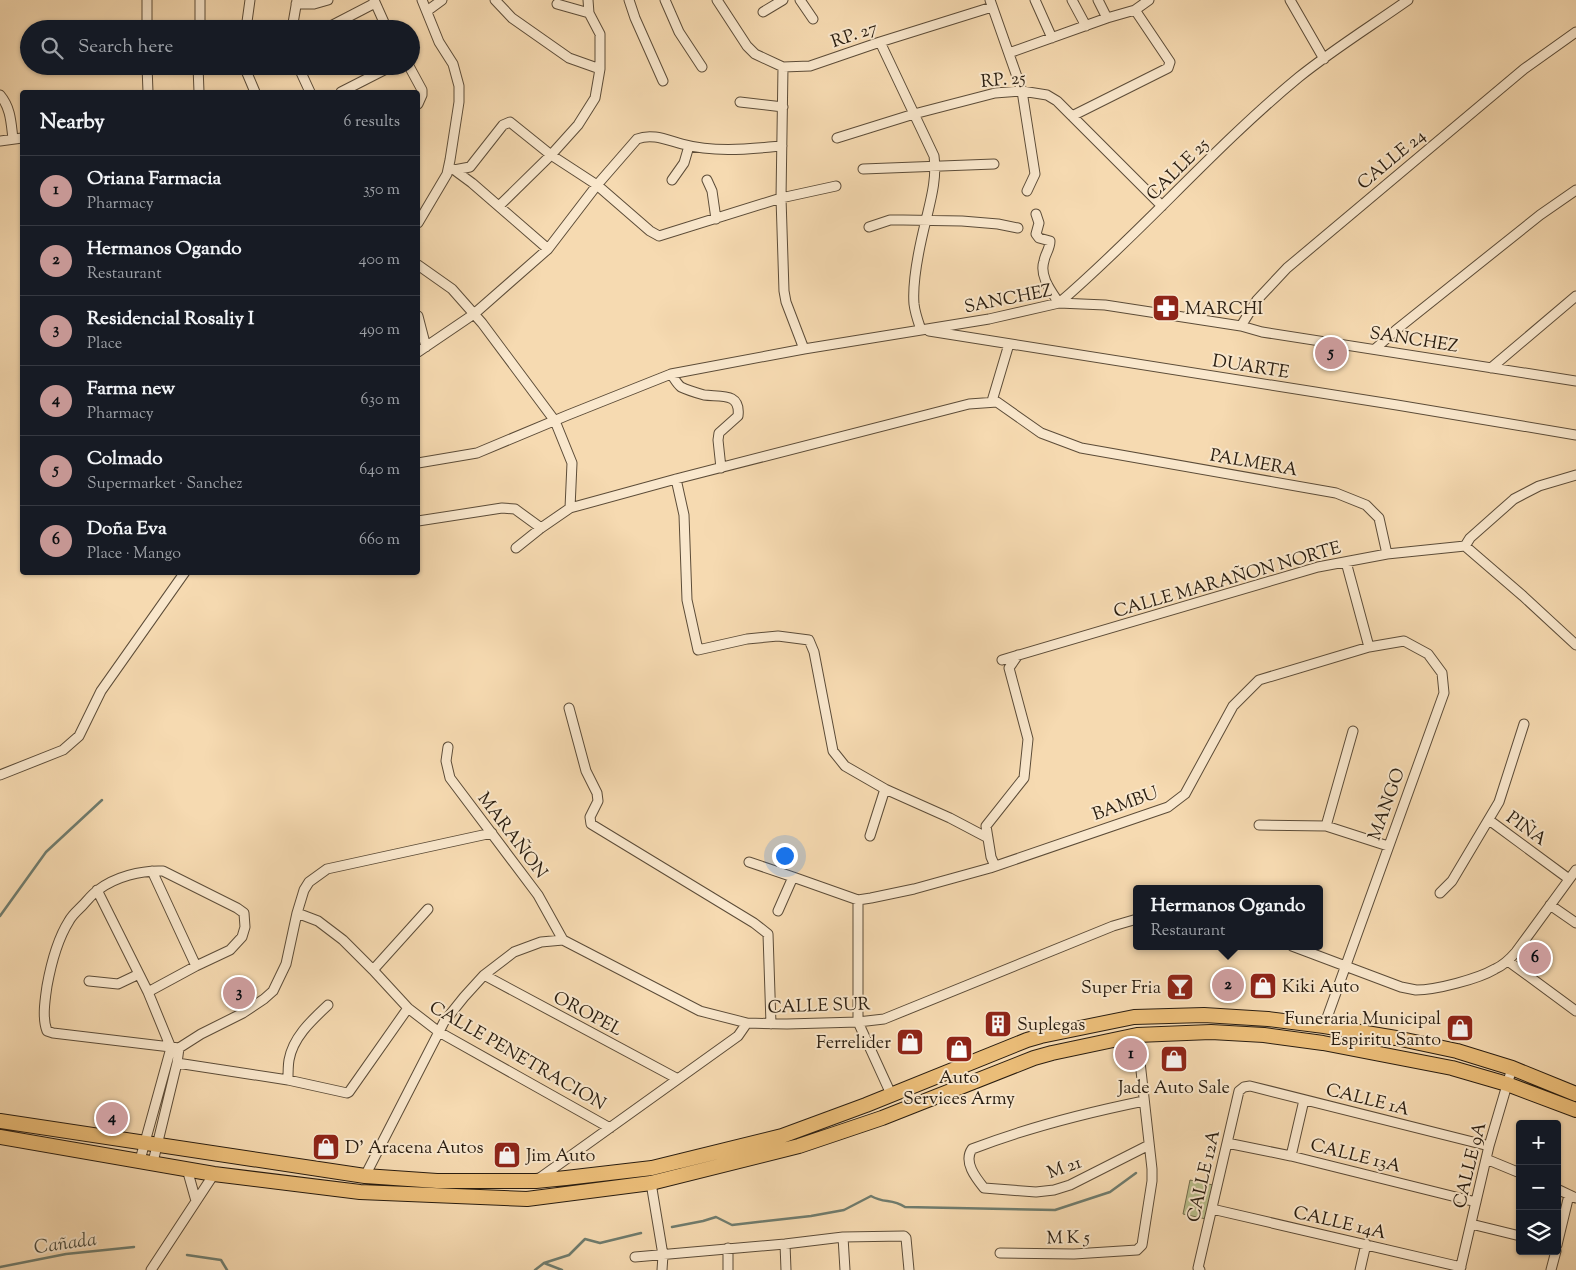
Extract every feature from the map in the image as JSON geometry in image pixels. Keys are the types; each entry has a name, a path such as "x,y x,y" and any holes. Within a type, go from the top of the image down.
{"main road":[{"path":"0,1121 365,1176 437,1181 536,1181 652,1168 782,1136 1041,1036 1134,1018 1204,1015 1268,1019 1396,1038 1512,1068 1576,1094"},
{"path":"0,1137 214,1174 360,1192 527,1199 651,1183 800,1146 882,1118 1034,1058 1052,1053 1137,1035 1211,1032 1323,1043 1452,1068 1507,1084 1576,1110"},
{"path":"1027,1040 1034,1058"}],"street":[{"path":"147,0 147,20"},
{"path":"200,0 200,20"},
{"path":"247,20 250,0"},
{"path":"293,20 296,2 314,4 328,0"},
{"path":"420,220 446,174 452,168 460,102 459,86 453,64 438,42 422,0"},
{"path":"427,11 442,0"},
{"path":"495,0 512,18 569,58 600,68"},
{"path":"499,206 551,155 578,125 595,98 600,68 600,34 589,13 588,0"},
{"path":"629,0 663,81"},
{"path":"665,0 679,32 702,67"},
{"path":"718,0 754,54 783,67 781,198 786,302 804,348"},
{"path":"763,12 783,0"},
{"path":"800,0 813,19"},
{"path":"1035,0 1052,38"},
{"path":"1072,0 1086,26"},
{"path":"1098,0 1107,18"},
{"path":"1009,52 1135,10 1149,0"},
{"path":"1290,0 1324,59"},
{"name":"CALLE 25","path":"1059,304 1220,148 1299,78 1408,0"},
{"path":"341,20 375,1 383,20"},
{"path":"557,4 589,13"},
{"path":"991,4 1022,92 1035,174 1028,190"},
{"name":"RP. 27","path":"783,67 810,66 991,4"},
{"path":"1072,116 1168,68 1170,62 1135,10"},
{"name":"CALLE 24","path":"1241,326 1257,300 1286,268 1524,69 1576,32"},
{"path":"880,42 934,156 932,199 917,262 914,302 921,330"},
{"path":"147,75 148,90"},
{"path":"198,75 199,90"},
{"path":"248,75 254,90"},
{"path":"303,75 309,90"},
{"path":"345,90 374,75"},
{"path":"414,75 422,90 420,100"},
{"name":"RP. 25","path":"837,138 914,114 995,93 1022,92 1047,95 1057,101 1162,206"},
{"path":"0,95 9,109 13,139"},
{"path":"740,102 783,107"},
{"path":"452,168 470,167 503,125 510,122 551,155 597,185 650,231 659,236 781,198 836,186"},
{"path":"420,351 474,314 548,249 597,185 637,139 644,136 653,137 689,146 734,151 782,146"},
{"path":"0,141 20,138"},
{"path":"672,180 684,163 689,146"},
{"path":"862,169 994,164"},
{"path":"452,168 548,249"},
{"path":"707,180 712,191 716,219"},
{"path":"1375,349 1396,330 1540,215 1576,190"},
{"path":"1036,214 1039,223 1036,234 1039,238 1050,241 1043,263 1044,278 1059,304"},
{"path":"870,226 890,220 926,220 998,224 1018,228"},
{"path":"420,266 452,289 474,314 555,421 572,463 570,508"},
{"path":"1491,368 1576,296"},
{"name":"SANCHEZ","path":"420,463 477,453 671,374 804,348 988,319 1059,304 1105,305 1241,326 1262,332 1576,381"},
{"path":"420,324 426,347"},
{"name":"DUARTE","path":"921,330 1576,435"},
{"path":"516,548 570,508 969,404 992,401 1009,344"},
{"path":"671,374 679,386 705,395 722,395 735,400 739,407 738,416 719,433 721,468"},
{"name":"PALMERA","path":"992,401 1003,405 1016,417 1041,433 1081,448 1336,493 1366,505 1379,518 1387,554"},
{"path":"1576,475 1539,486 1514,499 1470,538 1465,546 1576,645"},
{"path":"676,479 684,515 687,600 698,650 747,639 778,636 809,640 814,652 833,751 845,766 885,789 950,818 988,838"},
{"path":"420,521 502,508 516,509 541,528"},
{"name":"CALLE MARAÑON NORTE","path":"1002,660 1318,566 1387,554 1465,546"},
{"path":"1346,562 1369,647"},
{"path":"0,775 63,750 79,736 101,691 183,575"},
{"name":"BAMBU","path":"858,900 914,889 995,866 1168,806 1184,794 1233,706 1259,680 1369,647 1404,641 1428,654"},
{"name":"MANGO","path":"1324,1026 1444,693 1442,673 1428,654"},
{"path":"995,866 991,857 986,826 1024,778 1028,739 1009,668 1019,655"},
{"path":"569,708 586,771 597,793 598,801 590,817 591,824 754,923 768,934 772,1024"},
{"path":"1440,893 1452,881 1499,802 1524,724"},
{"path":"1326,826 1353,732"},
{"name":"MARAÑON","path":"448,747 446,761 450,778 538,895 563,940"},
{"path":"870,836 885,789"},
{"name":"PIÑA","path":"1489,820 1569,879"},
{"path":"1259,825 1326,826 1388,846"},
{"path":"148,992 230,950 242,937 245,927 244,913 163,872 152,871 134,874 116,880 97,890 69,920 56,949 50,972 45,999 45,1026 47,1031 175,1048 243,1012 273,991 286,964 304,890 310,882 327,869 492,833"},
{"path":"749,862 858,900 858,1022 891,1094"},
{"path":"1302,950 1401,988 1417,990 1433,988 1484,975 1508,961 1576,870"},
{"path":"152,871 196,966"},
{"path":"778,911 793,877"},
{"path":"97,890 175,1048 177,1064 147,1161"},
{"path":"1550,905 1576,923"},
{"path":"373,970 428,909"},
{"name":"CALLE PENETRACION","path":"297,913 318,921 343,940 408,1008 440,1032 610,1128"},
{"name":"CALLE SUR","path":"563,940 700,1011 746,1023 858,1022 884,1019 1113,926 1133,920"},
{"path":"365,1176 444,1022 484,975 514,952 541,942 563,940"},
{"path":"1508,961 1576,1011"},
{"path":"89,981 118,984 139,974"},
{"name":"OROPEL","path":"484,975 678,1079"},
{"path":"288,1080 289,1059 297,1040 309,1022 328,1005"},
{"path":"177,1064 288,1080 344,1094 349,1092 408,1008"},
{"path":"536,1181 738,1036 746,1023"},
{"path":"1137,1035 1149,1145"},
{"path":"147,1161 175,1048"},
{"name":"CALLE 9A","path":"1460,1269 1486,1159 1512,1068"},
{"name":"CALLE 1A","path":"1239,1091 1250,1086 1490,1146"},
{"name":"CALLE 12A","path":"1199,1269 1239,1091"},
{"path":"1291,1156 1304,1100"},
{"name":"M 21","path":"1144,1101 1092,1112 1011,1134 972,1149 969,1158 973,1174 984,1188 1036,1192 1070,1186 1149,1145"},
{"name":"CALLE 13A","path":"1227,1143 1291,1156 1476,1202"},
{"name":"M K 5","path":"1000,1253 1074,1254 1137,1250 1142,1245 1152,1181 1149,1145"},
{"path":"1486,1159 1516,1171"},
{"path":"188,1169 196,1200"},
{"path":"151,1270 214,1174"},
{"path":"651,1183 663,1255 662,1270"},
{"path":"1561,1232 1572,1196"},
{"name":"CALLE 14A","path":"1212,1210 1366,1244 1460,1269"},
{"path":"1471,1224 1516,1235"},
{"path":"635,1258 843,1237 904,1236 906,1238 909,1270"},
{"path":"843,1237 845,1270"},
{"path":"785,1244 786,1270"},
{"path":"1360,1270 1366,1244"},
{"path":"728,1248 728,1270"},
{"path":"1551,1270 1555,1255"}],"green space":[{"path":"1190,1180 1213,1185 1206,1219 1183,1214"}],"waterway":[{"path":"0,916 46,852 102,800"},
{"path":"672,1227 716,1217 732,1225 811,1216 844,1210 871,1196 905,1207 1055,1210 1110,1192 1136,1173"},
{"path":"544,1263 569,1255 585,1239 600,1243 641,1233"},
{"name":"Cañada","path":"0,1267 66,1254 134,1247"},
{"name":"Cañada","path":"187,1255 221,1260 227,1270"},
{"name":"Cañada","path":"535,1270 544,1263 562,1270"}],"place":[{"name":"MARCHI","path":"1166,308"},
{"name":"Colmado","path":"1331,353"},
{"name":"Doña Eva","path":"1535,958"},
{"name":"Hermanos Ogando","path":"1228,985"},
{"name":"Kiki Auto","path":"1263,986"},
{"name":"Super Fria","path":"1180,987"},
{"name":"Residencial Rosaliy I","path":"239,993"},
{"name":"Suplegas","path":"998,1024"},
{"name":"Funeraria Municipal Espiritu Santo","path":"1460,1028"},
{"name":"Ferrelider","path":"910,1042"},
{"name":"Auto Services Army","path":"959,1049"},
{"name":"Oriana Farmacia","path":"1131,1054"},
{"name":"Jade Auto Sale","path":"1174,1059"},
{"name":"Farma new","path":"112,1118"},
{"name":"D' Aracena Autos","path":"326,1147"},
{"name":"Jim Auto","path":"507,1155"}]}
